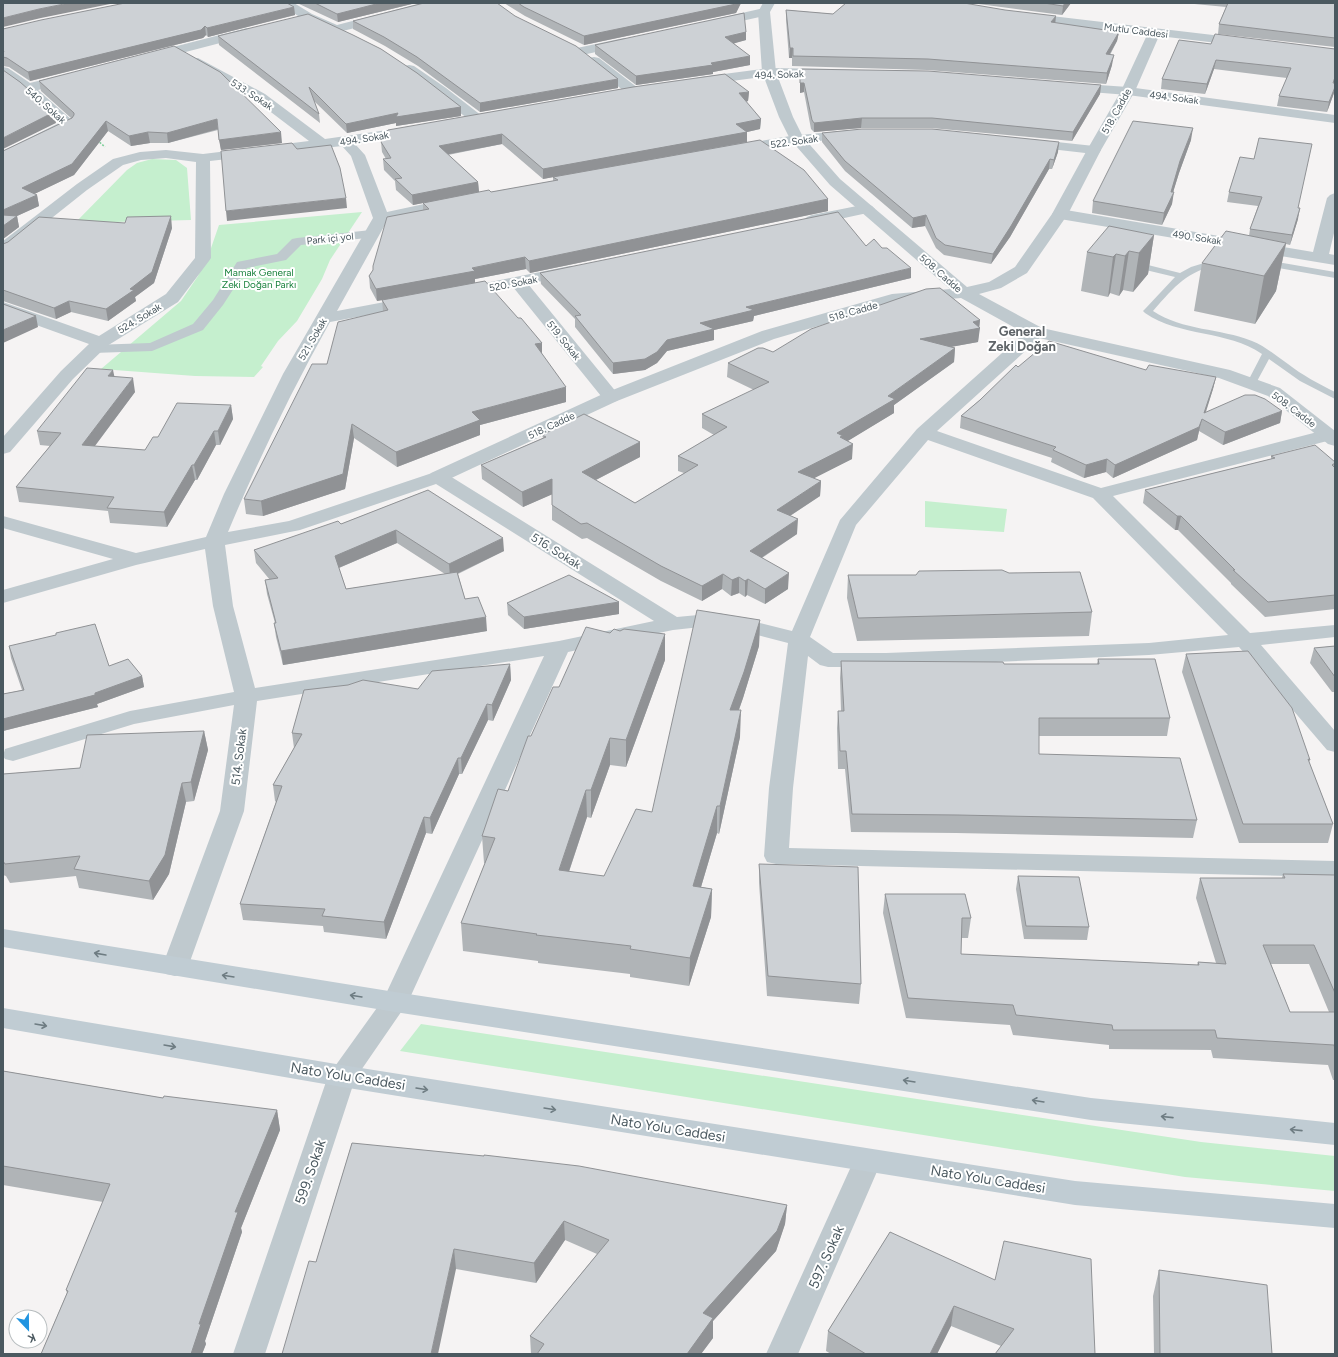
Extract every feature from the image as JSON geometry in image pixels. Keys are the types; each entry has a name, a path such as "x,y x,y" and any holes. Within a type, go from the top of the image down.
{"main road":[{"path":"3,938 395,1002 1091,1109 1335,1134"},
{"name":"Nato Yolu Caddesi","path":"3,1018 342,1076 1075,1193 1335,1216"}],"street":[{"path":"285,3 308,16 353,37"},
{"path":"335,29 437,3"},
{"path":"704,25 767,8"},
{"name":"508. Cadde","path":"767,8 769,72 786,117 797,139 835,182 964,293 1036,332 1224,374 1252,383 1274,392 1332,438"},
{"name":"Mutlu Caddesi","path":"1012,15 1254,44"},
{"path":"293,20 308,16"},
{"path":"140,59 262,28"},
{"name":"518. Cadde","path":"3,597 136,559 214,541 293,526 438,477 611,397 768,335 892,299 964,293 995,285 1021,270 1060,214 1094,150 1128,91 1154,33"},
{"path":"582,51 635,40"},
{"path":"568,44 582,51 633,91"},
{"name":"533. Sokak","path":"178,50 260,97 322,144"},
{"path":"398,62 441,91 477,119"},
{"name":"540. Sokak","path":"3,71 28,88 68,124"},
{"name":"494. Sokak","path":"686,84 769,72 840,73"},
{"path":"28,88 80,75"},
{"name":"494. Sokak","path":"1058,86 1128,91 1335,118"},
{"path":"617,94 648,89"},
{"path":"462,122 493,116"},
{"path":"3,157 68,124"},
{"name":"494. Sokak","path":"3,249 82,187 118,162 140,156 166,154 203,158 345,141 424,128"},
{"name":"522. Sokak","path":"720,152 797,139 869,133"},
{"path":"345,141 358,155 381,218 465,201"},
{"path":"1016,142 1094,150"},
{"name":"524. Sokak","path":"3,448 66,375 97,346 172,298 203,258 203,158"},
{"path":"1327,258 1335,198"},
{"path":"797,223 867,209"},
{"name":"490. Sokak","path":"1060,214 1327,258"},
{"name":"521. Sokak","path":"214,541 234,494 292,374 381,218"},
{"name":"Park içi yol","path":"97,346 152,347 198,327 218,302 242,265 281,257 297,242 371,234"},
{"name":"520. Sokak","path":"447,295 587,268"},
{"name":"519. Sokak","path":"517,282 611,397"},
{"path":"323,318 424,300"},
{"path":"3,307 97,346"},
{"path":"1036,332 924,433 847,524 799,639 782,788 776,856 1335,869"},
{"path":"924,433 1100,494 1246,641 1335,745"},
{"path":"1100,494 1332,438"},
{"name":"516. Sokak","path":"438,477 673,624"},
{"path":"3,522 74,543 136,559"},
{"name":"514. Sokak","path":"176,967 232,811 246,696 223,606 214,541"},
{"path":"8,756 130,718 246,696 559,647 673,624 720,619 799,639 828,660 886,660 1149,649 1246,641 1335,631"},
{"name":"599. Sokak","path":"249,1354 342,1076 395,1002 559,647"},
{"name":"597. Sokak","path":"791,1350 868,1160"}],"lane":[{"path":"1229,260 1204,264 1180,276 1148,311 1154,316 1193,330 1244,341 1259,347 1310,384 1335,396"},
{"path":"1121,261 1180,276"},
{"path":"1258,262 1335,275"},
{"path":"1252,383 1267,354"}],"path":[{"path":"68,124 97,140 113,155 118,162"}],"green space":[{"path":"152,159 176,160 187,168 191,220 75,223 127,170 137,163"},
{"name":"Mamak General Zeki Doğan Parkı","path":"362,212 330,260 322,279 297,321 278,341 261,366 263,367 254,377 195,376 101,369 181,301 198,276 210,251 219,225"},
{"path":"925,501 1007,509 1004,532 925,527"},
{"path":"421,1024 1201,1142 1335,1156 1335,1191 1185,1177 400,1051"}],"building":[{"path":"3,3 69,3 3,18"},
{"path":"125,3 287,3 294,7 207,28 205,26 201,30 28,72 7,58 3,57 3,29"},
{"path":"315,3 380,3 337,14"},
{"path":"424,3 497,3 515,16 576,46 618,79 480,103 417,57 384,37 353,21"},
{"path":"518,3 736,3 736,4 584,36"},
{"path":"846,3 964,3 1056,16 1051,22 1119,32 1106,54 1114,55 1107,73 928,59 793,56 793,48 790,48 786,10 833,14"},
{"path":"1044,3 1065,3 1063,6"},
{"path":"1228,3 1335,3 1335,38 1219,24"},
{"path":"744,13 746,32 725,37 750,56 711,63 713,65 636,76 595,45"},
{"path":"308,14 381,49 417,73 461,107 396,117 398,113 346,124 309,87 319,114 218,36"},
{"path":"1215,34 1335,49 1335,77 1333,83 1335,83 1335,87 1329,102 1279,96 1291,68 1216,60 1207,84 1162,79 1179,40 1211,44"},
{"path":"174,46 220,72 281,132 219,140 217,119 167,133 148,132 129,136 106,121 72,164 22,188 37,195 3,210 3,151 72,118 74,115 74,113 39,81"},
{"path":"800,69 928,71 1101,85 1073,132 932,118 862,118 814,123 812,120 804,83 800,83"},
{"path":"3,70 20,82 54,112 3,138"},
{"path":"725,74 749,92 739,93 761,119 736,124 747,132 543,169 502,134 439,146 478,182 412,195 395,179 402,178 383,159 391,158 381,142 388,130 633,87"},
{"path":"1133,121 1193,128 1180,161 1171,192 1174,192 1164,213 1093,201"},
{"path":"862,129 932,129 1059,142 1054,160 1050,159 993,254 945,245 936,238 926,215 913,218 845,161 822,133"},
{"path":"1259,138 1312,144 1298,208 1300,208 1292,235 1250,229 1262,197 1229,192 1240,157 1254,159"},
{"path":"760,140 804,170 828,199 529,261 525,257 472,268 475,271 376,289 369,276 373,270 387,217 429,209 423,203 489,190 491,192 558,180 553,177"},
{"path":"292,143 297,149 331,145 340,168 346,198 226,211 221,151"},
{"path":"838,212 866,246 874,239 882,248 887,248 911,268 746,307 754,310 700,323 714,329 667,340 657,352 645,359 613,363 575,316 581,315 540,273"},
{"path":"3,215 17,216 3,226"},
{"path":"171,216 152,272 130,289 134,290 106,309 69,301 54,308 3,290 3,244 8,242 39,217 125,223 127,217"},
{"path":"1109,226 1154,235 1139,253 1129,251 1125,256 1116,254 1113,257 1087,252"},
{"path":"1226,231 1286,243 1264,276 1202,263"},
{"path":"485,281 518,318 521,318 542,343 535,344 566,387 472,412 480,420 396,452 352,424 343,474 261,501 244,499 312,364 327,364 338,322 388,310 382,300"},
{"path":"940,288 980,320 973,322 980,328 920,339 955,348 888,396 895,399 837,433 843,436 840,437 853,444 798,472 821,481 777,510 798,519 750,551 789,573 765,589 748,579 745,581 739,577 732,580 723,574 702,586 661,566 587,523 581,524 552,505 552,479 522,492 481,465 546,437 542,435 584,414 640,442 582,472 635,503 698,465 678,456 727,427 702,414 769,382 728,363 758,348 763,348 773,352 811,329 926,289"},
{"path":"3,304 36,316 3,330"},
{"path":"1049,341 1146,370 1149,365 1216,377 1204,413 1245,395 1255,395 1265,399 1282,411 1225,432 1202,419 1199,427 1115,465 1107,459 1086,465 1053,450 1056,447 961,416 1016,365 1018,367"},
{"path":"87,368 113,370 108,376 133,378 82,445 145,450 153,437 158,437 177,403 231,405 218,431 214,431 164,512 107,508 114,497 16,487 61,433 37,431"},
{"path":"1315,445 1335,462 1332,465 1335,468 1335,595 1268,602 1233,570 1235,570 1181,516 1177,516 1145,490 1275,458 1271,456"},
{"path":"428,490 503,538 449,564 396,530 335,556 346,589 457,572 465,599 478,597 486,617 281,651 274,623 276,623 265,580 278,578 254,550 338,521 341,524"},
{"path":"1002,570 1009,573 1080,572 1092,612 858,618 848,575 916,575 919,571"},
{"path":"569,575 619,602 524,617 507,603"},
{"path":"697,610 760,620 744,672 730,710 741,710 720,806 717,806 693,886 712,889 690,958 630,949 631,946 536,935 537,934 461,923 495,838 482,836 498,789 508,791 528,736 531,736 553,687 559,687 586,627 610,633 614,629 620,631 624,629 665,634 626,740 610,738 591,790 586,790 559,870 604,876 636,809 652,812"},
{"path":"95,624 109,666 128,659 142,676 95,693 95,695 3,719 3,694 24,690 9,646"},
{"path":"1335,646 1335,677 1314,648"},
{"path":"1248,651 1292,708 1310,760 1308,759 1333,824 1243,824 1186,654"},
{"path":"1098,659 1155,659 1170,718 1039,718 1039,754 1180,758 1197,820 852,814 846,751 840,751 838,711 844,711 841,661 1099,664"},
{"path":"510,664 492,705 487,704 461,758 458,758 430,818 424,817 384,922 322,916 325,909 240,904 282,786 273,785 302,734 292,733 304,690 348,685 363,680 418,689 432,671"},
{"path":"204,731 191,782 182,783 165,855 149,881 74,869 80,856 5,864 3,861 3,774 80,768 87,735"},
{"path":"759,864 858,867 861,984 768,976"},
{"path":"1283,874 1335,875 1335,993 1314,945 1263,945 1290,1012 1335,1012 1335,1049 1334,1045 1217,1038 1215,1030 1113,1030 1112,1025 1016,1015 1013,1005 908,998 885,894 965,894 971,918 962,918 961,954 1199,965 1198,962 1226,964 1200,878 1285,878"},
{"path":"1018,876 1079,877 1089,927 1026,926"},
{"path":"3,1071 163,1098 164,1096 277,1110 235,1212 238,1212 199,1324 201,1324 191,1354 41,1354 43,1349 48,1349 48,1338 110,1184 3,1166"},
{"path":"352,1143 484,1155 579,1166 787,1205 777,1231 703,1313 713,1318 687,1354 537,1354 544,1344 530,1336 609,1240 564,1221 534,1263 454,1249 431,1354 282,1354 309,1261 316,1262"},
{"path":"890,1232 995,1280 1004,1241 1091,1259 1095,1354 995,1354 1014,1329 954,1306 930,1354 866,1354 828,1331"},
{"path":"1159,1270 1267,1285 1272,1354 1160,1354"}],"district":[{"name":"General Zeki Doğan","path":"1022,338"}]}
